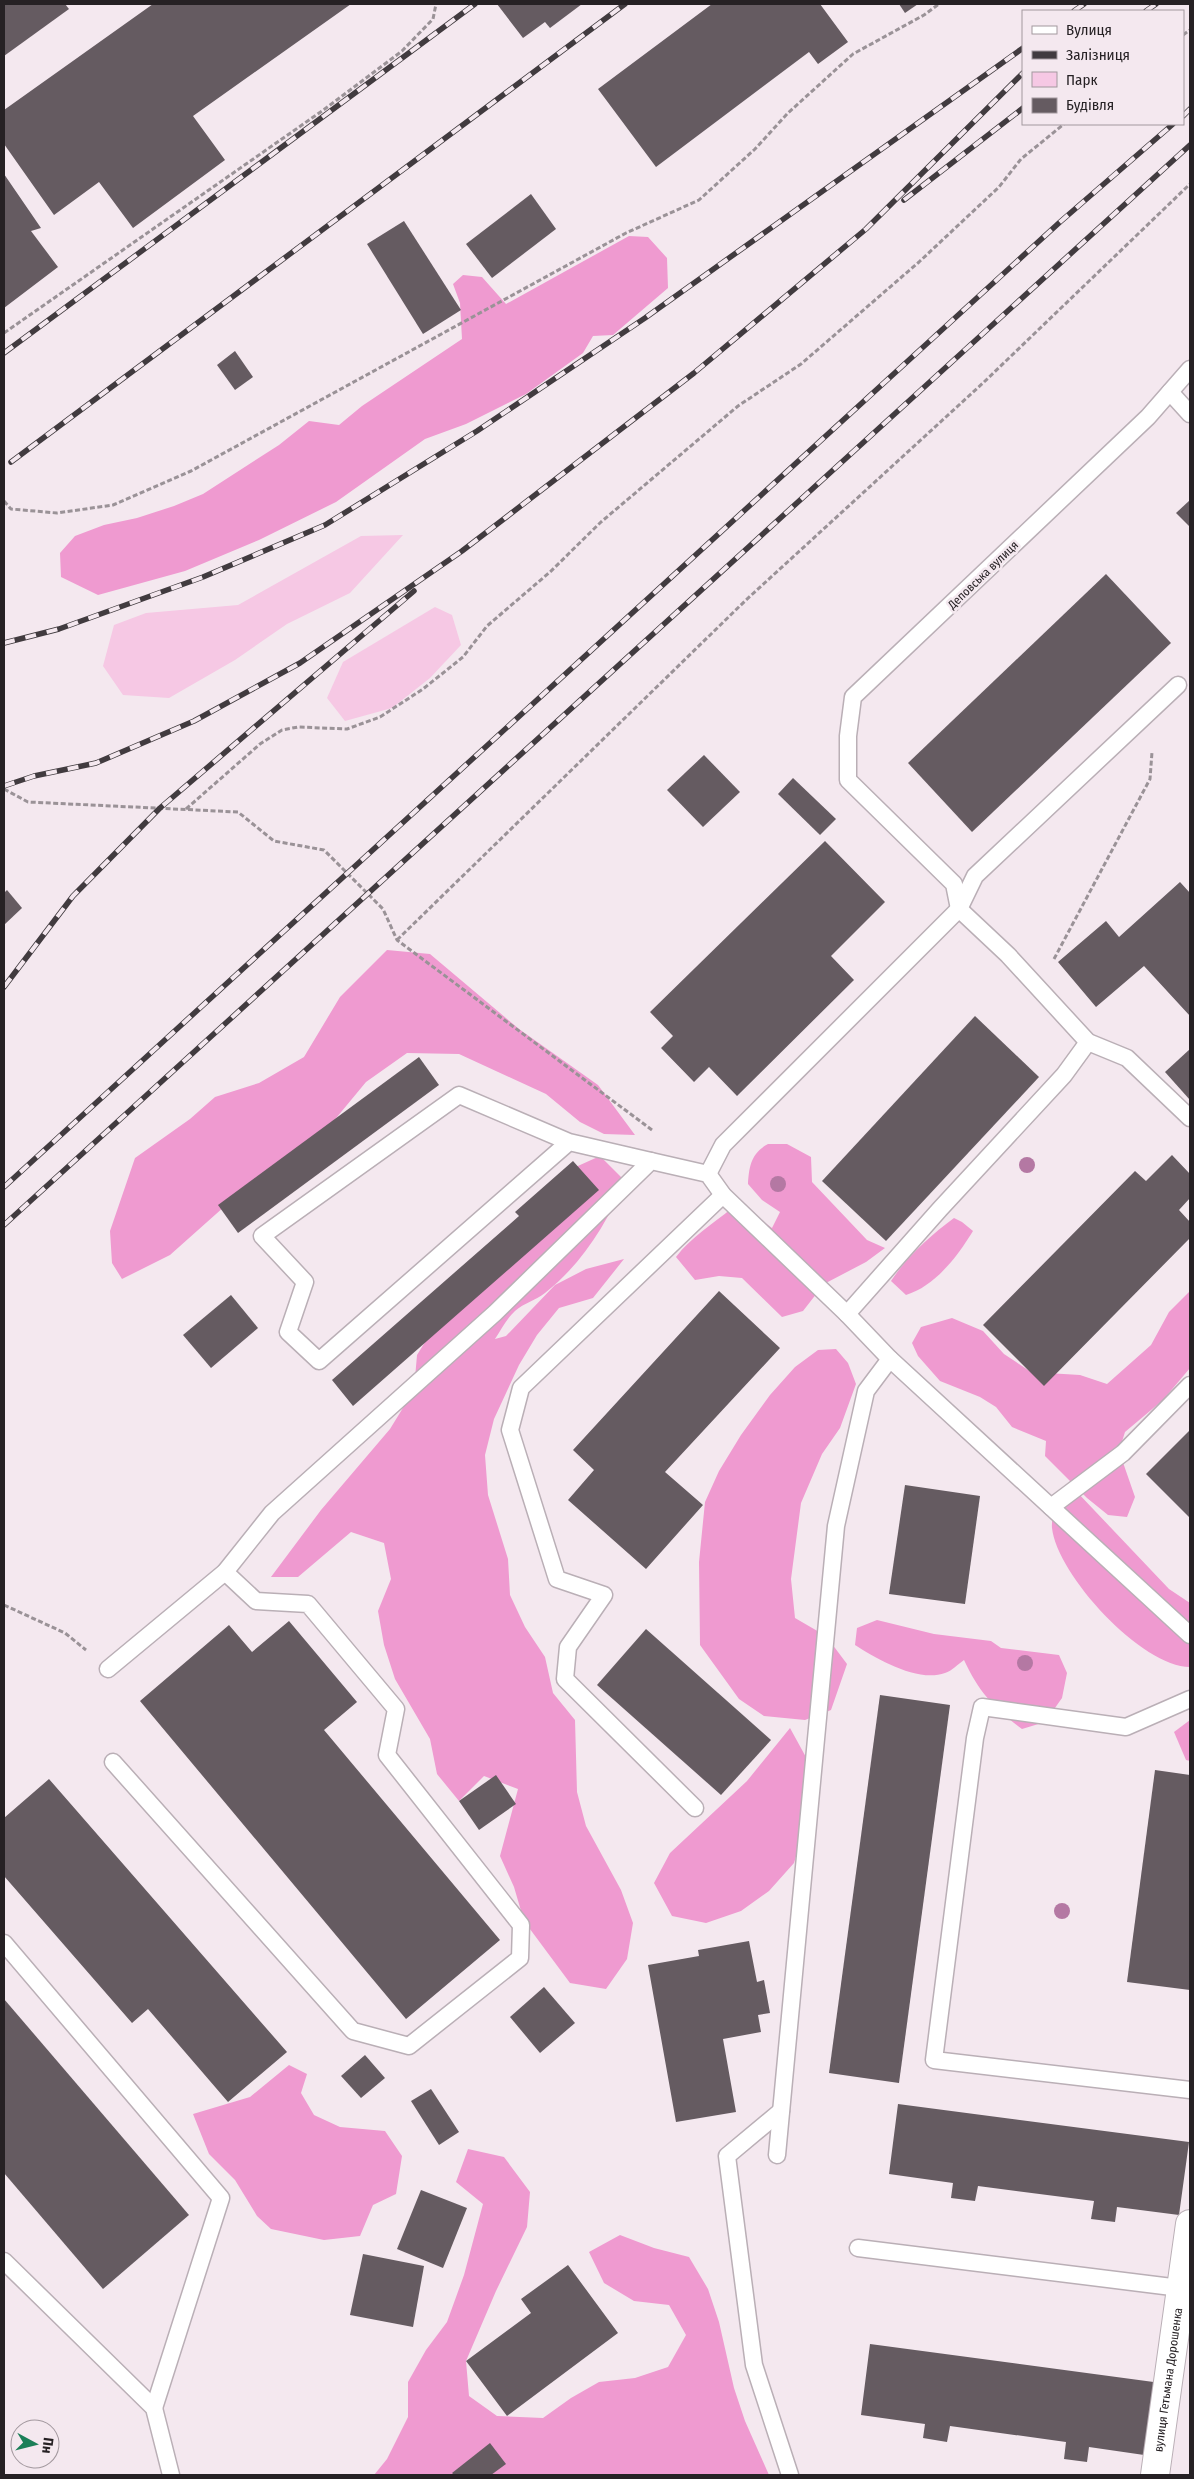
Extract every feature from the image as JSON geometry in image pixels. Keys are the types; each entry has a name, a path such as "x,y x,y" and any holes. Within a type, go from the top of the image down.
{"street":[{"name":"вулиця Гетьмана Дорошенка","path":"1156,2475 1190,2224"}],"lane":[{"name":"Деповська вулиця","path":"959,909 954,884 848,780 848,736 853,698 1148,417 1190,369"},
{"path":"1170,392 1190,414"},
{"path":"708,1174 723,1145 959,909 975,876 1178,685"},
{"path":"959,909 1008,955 1088,1042 1127,1058 1190,1118"},
{"path":"847,1314 940,1209 1064,1075 1088,1042"},
{"path":"569,1142 319,1361 288,1332 305,1282 262,1236 459,1095 569,1142 708,1174 723,1195 847,1314 890,1359 1190,1634"},
{"path":"108,1669 224,1572 272,1513 495,1313 651,1161"},
{"path":"695,1808 565,1679 568,1647 604,1595 557,1579 510,1430 521,1388 723,1195"},
{"path":"777,2155 836,1526 866,1391 890,1359"},
{"path":"1051,1507 1123,1453 1190,1385"},
{"path":"113,1762 353,2031 409,2046 520,1958 521,1925 387,1755 396,1709 308,1604 256,1601 224,1572"},
{"path":"1190,1699 1126,1727 982,1707 975,1738 934,2060 1190,2090"},
{"path":"4,1943 221,2198 154,2408"},
{"path":"781,2111 727,2156 754,2365 790,2475"},
{"path":"858,2248 1180,2288"},
{"path":"4,2262 154,2408 171,2475"}],"path":[{"path":"4,334 314,117 402,51 433,19 436,4"},
{"path":"4,502 11,508 57,513 113,505 191,471 626,233 699,200 755,149 788,113 853,54 924,15 939,4"},
{"path":"186,809 260,744 282,730 298,727 348,730 380,717 423,689 464,657 487,626 550,572 601,522 738,406 801,364 919,262 999,187 1021,159 1063,125"},
{"path":"397,940 746,600 983,383 1190,184"},
{"path":"1039,988 1150,779 1155,707"},
{"path":"4,789 28,802 238,812 274,841 324,850 383,909 397,940 648,1126 680,1167"},
{"path":"4,1604 65,1633 108,1669"}],"green space":[{"path":"403,535 350,593 287,624 235,660 169,698 123,695 103,666 114,625 146,613 238,605 361,536"},
{"path":"435,607 452,615 461,645 430,678 392,708 345,721 327,698 343,662"}],"shaded area":[{"path":"629,236 648,237 667,258 668,288 613,335 593,336 583,353 526,394 466,424 425,439 336,502 259,540 185,571 98,595 61,577 60,553 75,536 104,525 137,518 174,506 203,494 279,445 309,421 339,425 362,406 462,339 460,303 453,284 463,275 482,277 506,304"},
{"path":"387,950 430,954 519,1029 598,1085 635,1135 604,1134 580,1122 546,1094 459,1054 407,1053 366,1082 308,1152 234,1198 170,1255 122,1279 112,1263 110,1231 135,1158 190,1119 215,1097 259,1083 304,1057 340,997"},
{"path":"768,1144 787,1144 811,1157 812,1182 867,1240 885,1248 866,1262 824,1284 803,1311 782,1317 742,1278 719,1276 695,1280 676,1257 695,1237 732,1208 752,1213 772,1228 780,1212 762,1200 748,1184 749,1172 754,1156"},
{"path":"600,1156 625,1181 602,1227 571,1269 545,1293 515,1311 495,1339 506,1336 555,1285 586,1269 624,1259 593,1298 559,1308 537,1335 519,1365 494,1419 485,1455 488,1495 508,1559 510,1595 525,1627 545,1657 553,1693 575,1720 577,1792 586,1826 621,1890 633,1923 627,1959 606,1989 570,1983 524,1921 514,1887 500,1856 518,1789 484,1776 459,1801 437,1774 430,1739 395,1679 384,1645 378,1611 391,1579 384,1543 351,1532 298,1577 271,1577 321,1510 390,1429 414,1390 417,1355 435,1326 569,1170"},
{"path":"954,1218 973,1231 960,1251 936,1278 917,1291 906,1295 891,1281 920,1246"},
{"path":"1190,1291 1190,1368 1163,1400 1125,1432 1119,1451 1135,1497 1127,1517 1108,1515 1087,1498 1045,1456 1046,1441 1012,1427 996,1407 980,1397 940,1381 918,1356 912,1343 921,1327 952,1318 983,1331 1004,1354 1031,1372 1080,1375 1107,1384 1151,1345 1169,1312"},
{"path":"836,1349 848,1363 856,1384 840,1428 822,1454 801,1503 791,1579 795,1618 826,1636 847,1664 831,1710 805,1720 764,1716 739,1699 700,1645 699,1562 705,1502 719,1471 741,1435 770,1395 795,1367 818,1350"},
{"path":"1059,1491 1076,1491 1169,1589 1190,1603 1190,1667 1170,1663 1149,1652 1105,1615 1085,1593 1069,1570 1057,1547 1052,1528 1053,1514"},
{"path":"877,1620 934,1634 991,1641 1001,1648 1059,1655 1067,1673 1062,1698 1045,1722 1022,1729 1003,1713 981,1690 964,1660 945,1673 923,1675 886,1663 855,1645 857,1628"},
{"path":"1190,1720 1190,1761 1186,1760 1174,1732"},
{"path":"790,1728 807,1759 804,1831 794,1863 769,1891 741,1911 706,1923 672,1916 654,1883 670,1853 747,1781"},
{"path":"289,2065 307,2074 301,2093 314,2115 340,2127 385,2131 402,2156 396,2194 373,2205 360,2236 324,2240 271,2229 257,2216 235,2180 209,2154 193,2114 250,2097"},
{"path":"468,2149 504,2157 530,2192 527,2227 496,2291 466,2361 469,2396 497,2416 543,2418 571,2398 599,2382 635,2378 668,2367 686,2335 669,2305 634,2301 604,2283 589,2252 620,2235 654,2248 689,2257 708,2289 719,2322 734,2388 745,2421 769,2475 374,2475 387,2459 408,2417 408,2382 426,2350 447,2322 464,2275 483,2204 456,2182"}],"building":[{"path":"4,4 65,4 69,9 4,56"},
{"path":"153,4 351,4 193,116 225,160 133,228 99,182 54,215 4,144 4,110"},
{"path":"497,4 582,4 550,28 545,22 523,38"},
{"path":"712,4 820,4 848,42 818,64 809,52 656,167 598,89"},
{"path":"899,4 918,4 905,13"},
{"path":"4,174 41,228 31,231 58,267 4,308"},
{"path":"531,194 556,229 492,278 466,244"},
{"path":"404,221 461,310 423,334 367,244"},
{"path":"235,351 253,377 235,390 217,365"},
{"path":"1190,500 1190,527 1176,513"},
{"path":"1106,574 1171,643 972,832 908,763"},
{"path":"704,755 740,792 703,827 667,790"},
{"path":"793,778 836,819 820,835 778,794"},
{"path":"825,841 885,902 831,956 854,980 737,1096 709,1067 694,1082 661,1048 673,1036 650,1012"},
{"path":"1180,882 1190,893 1190,1016 1144,966 1096,1007 1058,962 1106,921 1119,937"},
{"path":"7,890 22,908 4,925 4,893"},
{"path":"975,1016 1039,1077 886,1241 822,1181"},
{"path":"1190,1049 1190,1100 1165,1072"},
{"path":"419,1057 439,1085 238,1233 218,1205"},
{"path":"1172,1155 1190,1174 1190,1198 1179,1210 1190,1222 1190,1238 1044,1386 983,1325 1135,1171 1146,1181"},
{"path":"573,1161 599,1190 353,1406 332,1380 519,1216 515,1212"},
{"path":"719,1291 780,1348 665,1472 703,1505 646,1569 568,1500 594,1470 573,1450"},
{"path":"231,1295 258,1328 211,1368 183,1335"},
{"path":"1190,1430 1190,1518 1146,1474"},
{"path":"905,1485 980,1496 965,1604 889,1594"},
{"path":"289,1621 357,1702 324,1730 500,1940 406,2019 140,1701 229,1625 252,1652"},
{"path":"646,1629 771,1740 721,1795 597,1685"},
{"path":"880,1695 950,1705 899,2083 829,2073"},
{"path":"1155,1770 1190,1775 1190,1990 1127,1982"},
{"path":"496,1775 516,1804 479,1830 459,1801"},
{"path":"49,1779 287,2052 228,2102 148,2009 132,2023 4,1876 4,1818"},
{"path":"749,1941 757,1982 764,1980 770,2013 758,2015 761,2032 723,2039 736,2112 676,2122 648,1965 699,1956 698,1950"},
{"path":"544,1987 575,2023 540,2053 510,2017"},
{"path":"4,1999 189,2215 103,2289 4,2173"},
{"path":"365,2055 385,2078 361,2098 341,2076"},
{"path":"431,2089 459,2132 439,2145 411,2101"},
{"path":"898,2104 1189,2142 1179,2215 1117,2207 1115,2222 1091,2219 1094,2201 978,2186 975,2201 951,2198 953,2183 889,2174"},
{"path":"421,2190 467,2208 443,2268 397,2249"},
{"path":"363,2254 424,2266 413,2327 350,2315"},
{"path":"568,2265 618,2333 507,2416 466,2361 531,2313 521,2299"},
{"path":"870,2344 1161,2383 1151,2456 1089,2447 1087,2462 1064,2459 1066,2442 950,2426 947,2442 923,2438 925,2424 861,2415"},
{"path":"490,2443 506,2464 491,2475 454,2475 452,2473"}],"railway":[{"path":"4,353 475,4"},
{"path":"11,462 625,4"},
{"path":"1075,10 1084,4"},
{"path":"1147,10 1156,4"},
{"path":"4,643 59,629 203,577 325,525 477,431 645,318 1022,49"},
{"path":"4,786 34,776 96,763 194,721 300,663 462,551 694,373 866,229 1022,74"},
{"path":"904,200 1022,109"},
{"path":"1184,115 1190,109"},
{"path":"4,1187 1060,222 1172,125"},
{"path":"4,1225 1190,145"},
{"path":"4,987 73,896 160,808 414,591"}]}
